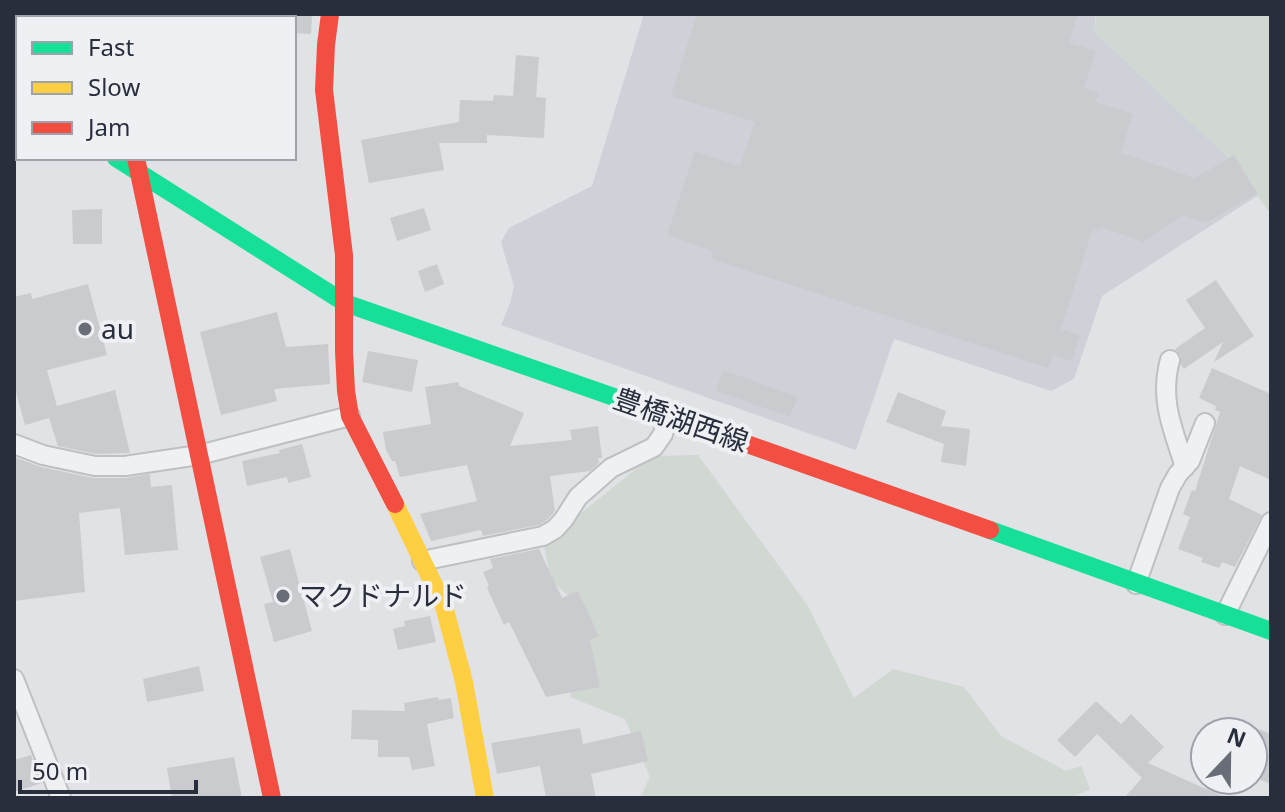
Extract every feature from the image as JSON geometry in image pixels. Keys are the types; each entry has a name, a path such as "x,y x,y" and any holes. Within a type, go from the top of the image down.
{"street":[{"path":"330,14 325,102 344,255 344,351 350,416 444,606 464,682 485,798"},
{"path":"138,166 272,798"},
{"name":"豊橋湖西線","path":"138,166 345,303 1271,631"},
{"path":"1170,360 1165,399 1185,467"},
{"path":"14,444 43,455 95,466 125,466 199,455 350,416"},
{"path":"422,561 543,536 555,529 578,497 611,468 654,447 663,434 668,416"},
{"path":"1136,584 1170,488 1190,461 1205,423"},
{"path":"1225,615 1271,522"},
{"path":"14,679 61,798"}],"shaded area":[{"path":"644,14 1096,14 1094,31 1237,166 1260,194 1102,296 1074,379 1051,391 894,339 856,450 501,325 514,286 501,242 509,228 592,186"},
{"path":"1097,14 1271,14 1271,215 1237,166 1094,31"},
{"path":"698,455 808,606 854,698 893,669 964,687 1001,736 1066,771 1081,766 1090,789 1071,798 640,798 650,777 625,719 570,697 589,650 579,605 550,580 544,543 652,456"}],"building":[{"path":"312,14 311,34 296,33 294,16"},
{"path":"697,14 1078,14 1069,43 1096,51 1084,88 1099,92 1096,102 1133,114 1121,153 1195,178 1234,155 1257,193 1206,223 1183,215 1144,242 1100,227 1100,230 1093,228 1061,329 1080,335 1072,361 1053,355 1048,368 711,259 713,251 667,235 695,151 740,166 755,122 671,96"},
{"path":"516,55 539,57 536,97 546,98 544,138 487,135 487,143 439,143 444,170 369,183 361,140 459,122 460,100 493,101 494,95 513,96"},
{"path":"424,208 431,230 397,241 390,218"},
{"path":"102,209 102,244 73,244 72,210"},
{"path":"437,264 444,284 425,292 418,271"},
{"path":"1216,280 1254,336 1214,362 1223,342 1184,369 1181,356 1175,349 1205,328 1186,300"},
{"path":"88,284 107,355 47,370 57,406 115,390 130,453 96,454 58,446 49,418 25,425 14,385 14,297 31,293 32,299"},
{"path":"277,312 286,347 328,344 330,384 274,389 277,401 221,415 200,332"},
{"path":"368,351 418,360 412,392 362,382"},
{"path":"1212,368 1271,394 1271,480 1240,466 1229,499 1262,515 1235,567 1222,562 1219,568 1178,549 1190,517 1183,514 1192,490 1195,491 1220,412 1215,410 1216,406 1199,398"},
{"path":"723,370 798,397 790,417 716,391"},
{"path":"459,382 459,386 524,413 510,446 572,440 570,430 598,426 602,458 598,458 599,463 590,471 550,476 555,511 539,525 483,536 481,530 431,541 420,514 477,501 467,465 400,477 395,461 386,450 383,432 431,424 425,387"},
{"path":"898,392 946,411 941,426 970,429 966,466 941,462 944,444 886,422"},
{"path":"302,444 311,477 288,483 287,477 247,486 242,461 280,453 279,450"},
{"path":"14,457 41,467 93,478 150,474 151,487 172,485 178,550 125,555 120,508 79,513 85,592 14,601"},
{"path":"290,549 312,631 274,642 264,604 273,602 260,557"},
{"path":"539,549 562,598 578,591 599,636 590,640 600,687 546,697 509,622 504,625 487,588 489,586 483,572 493,568 490,559"},
{"path":"430,616 436,642 398,650 393,629 405,626 404,621"},
{"path":"199,666 204,691 147,702 143,679"},
{"path":"438,697 439,700 451,698 454,718 427,724 435,766 412,770 409,757 378,757 378,740 351,739 352,710 405,711 404,703"},
{"path":"1096,701 1121,724 1131,714 1164,747 1148,763 1189,781 1189,796 1226,798 1124,798 1142,778 1097,734 1075,757 1057,740"},
{"path":"580,728 583,744 641,731 648,761 591,774 596,798 546,798 540,766 497,774 491,743"},
{"path":"1269,733 1271,734 1269,783"},
{"path":"31,755 42,783 14,792 14,760"},
{"path":"234,757 242,798 172,798 167,768"}],"traffic: fast":[{"path":"119,160 345,303 651,410"},
{"path":"990,530 1271,631"}],"traffic: slow":[{"path":"395,504 444,606 464,682 485,798"}],"traffic: jam":[{"path":"330,14 324,90 344,255 346,391 350,416 395,504"},
{"path":"136,160 139,173"},
{"path":"139,173 272,798"},
{"path":"651,410 990,530"}],"place":[{"name":"au","path":"85,329"},
{"name":"マクドナルド","path":"283,596"}]}
